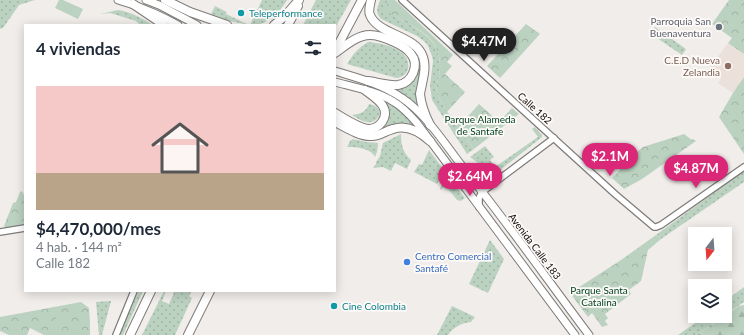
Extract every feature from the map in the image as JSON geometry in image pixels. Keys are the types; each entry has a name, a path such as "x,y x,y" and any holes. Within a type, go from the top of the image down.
{"highway":[{"path":"165,0 190,12 224,24"},
{"path":"275,24 300,0"},
{"path":"288,24 300,0"},
{"path":"336,50 362,0"},
{"path":"371,0 369,12 373,21 380,27 412,44 421,53 424,61 420,94 424,112 430,125"},
{"path":"133,4 163,24"},
{"path":"336,51 359,38 370,35 391,40 412,54 415,65 414,70 408,80 404,83 394,85 368,81"},
{"path":"336,114 362,128 373,129 378,127 384,119 384,106 365,90"},
{"path":"336,122 366,136 379,136 393,129 408,128 430,141"},
{"path":"130,335 151,292"},
{"path":"188,335 210,292"}],"main road":[{"path":"118,0 156,13 176,24"},
{"path":"146,0 195,24"},
{"name":"Avenida Calle 183","path":"336,71 380,85 402,98 417,110 482,192 589,335"},
{"path":"336,82 388,98 403,108 417,123 575,335"}],"street":[{"name":"Calle 182","path":"402,0 654,227 661,225 744,167"},
{"path":"480,208 479,198 482,192 554,138"},
{"path":"0,232 24,228"},
{"path":"116,335 134,292"}],"shaded area":[{"name":"C.E.D Nueva Zelandia","path":"728,43 744,54 744,77 733,93 718,83 721,79 708,70"}],"green space":[{"path":"0,0 35,0 19,5 3,28 0,29"},
{"path":"59,0 63,0 83,9 78,19 55,8"},
{"path":"262,0 287,0 276,15 268,21 260,24 250,24"},
{"path":"316,0 351,0 336,26 336,24 304,24"},
{"path":"380,0 389,0 385,10 423,33 435,46 440,65 437,92 448,114 474,149 467,154 432,100 430,86 433,61 428,46 417,36 381,19 377,10"},
{"path":"389,0 395,0 453,55 447,62 452,66 445,74 465,92 447,112 437,92 440,65 435,45 423,32 384,10"},
{"path":"729,0 744,0 744,54 728,43 732,38 712,24"},
{"path":"215,6 227,12 226,14 247,24 230,21 211,14"},
{"path":"118,10 127,12 151,24 139,24 136,21 110,13 100,14"},
{"path":"526,24 540,34 500,78 487,66"},
{"path":"655,27 686,49 682,55 651,34"},
{"path":"384,32 401,40 416,52 419,57 421,63 419,107 397,89 405,87 417,60 383,35"},
{"path":"368,42 395,48 401,52 408,62 408,69 405,75 396,78 347,64 356,52"},
{"path":"744,77 744,154 719,117"},
{"path":"384,101 403,113 419,128 408,125 377,133 336,118 381,128"},
{"path":"369,104 378,108 380,114 374,121 365,122 352,115 362,112"},
{"name":"Parque Alameda de Santafe","path":"479,104 499,122 512,108 519,114 474,149 448,113 461,124"},
{"path":"535,127 542,137 494,175 470,157 485,146 494,157 490,160 495,167 538,137 532,129"},
{"path":"401,134 403,148 406,155 411,160 407,169 395,163 391,171 383,167 373,168 380,156 383,143"},
{"path":"684,134 696,141 642,179 624,189 612,178 643,147"},
{"path":"353,139 378,143 375,157 367,150 347,147"},
{"path":"429,150 444,170 437,184 414,172 419,164 422,165"},
{"path":"744,171 744,182 661,239 656,235"},
{"path":"452,182 465,198 461,201 457,200 449,190 443,187 441,190 440,189 442,185"},
{"path":"22,191 24,195 24,226 5,228 4,226 13,203 16,202 20,192"},
{"name":"Parque Santa Catalina","path":"656,235 661,239 648,250 641,281 629,290 631,294 605,314 608,318 605,321 608,325 602,327 592,313 588,317 570,293"},
{"path":"490,240 504,259 488,293 469,284"},
{"path":"744,287 744,302 732,310 732,296"},
{"path":"139,292 143,292 123,335 120,335 126,318"},
{"path":"164,292 166,292 162,301 169,304 174,293 173,292 191,292 189,296 192,298 175,335 142,335"},
{"path":"111,301 102,335 99,335 96,302"},
{"path":"81,302 89,308 90,335 44,335 30,328 27,335 9,335 0,331 0,317"},
{"path":"744,305 744,335 697,335 714,323 732,323 732,311 739,306"},
{"path":"452,306 475,317 471,322 461,324 455,328 448,335 437,335"},
{"path":"60,311 69,315 59,335 48,333"},
{"path":"695,323 714,323 697,335 678,335"}],"place":[{"name":"Teleperformance","path":"241,13"},
{"name":"Parroquia San Buenaventura","path":"719,27"},
{"name":"C.E.D Nueva Zelandia","path":"728,66"},
{"name":"Centro Comercial Santafé","path":"407,262"},
{"name":"Cine Colombia","path":"334,306"}]}
